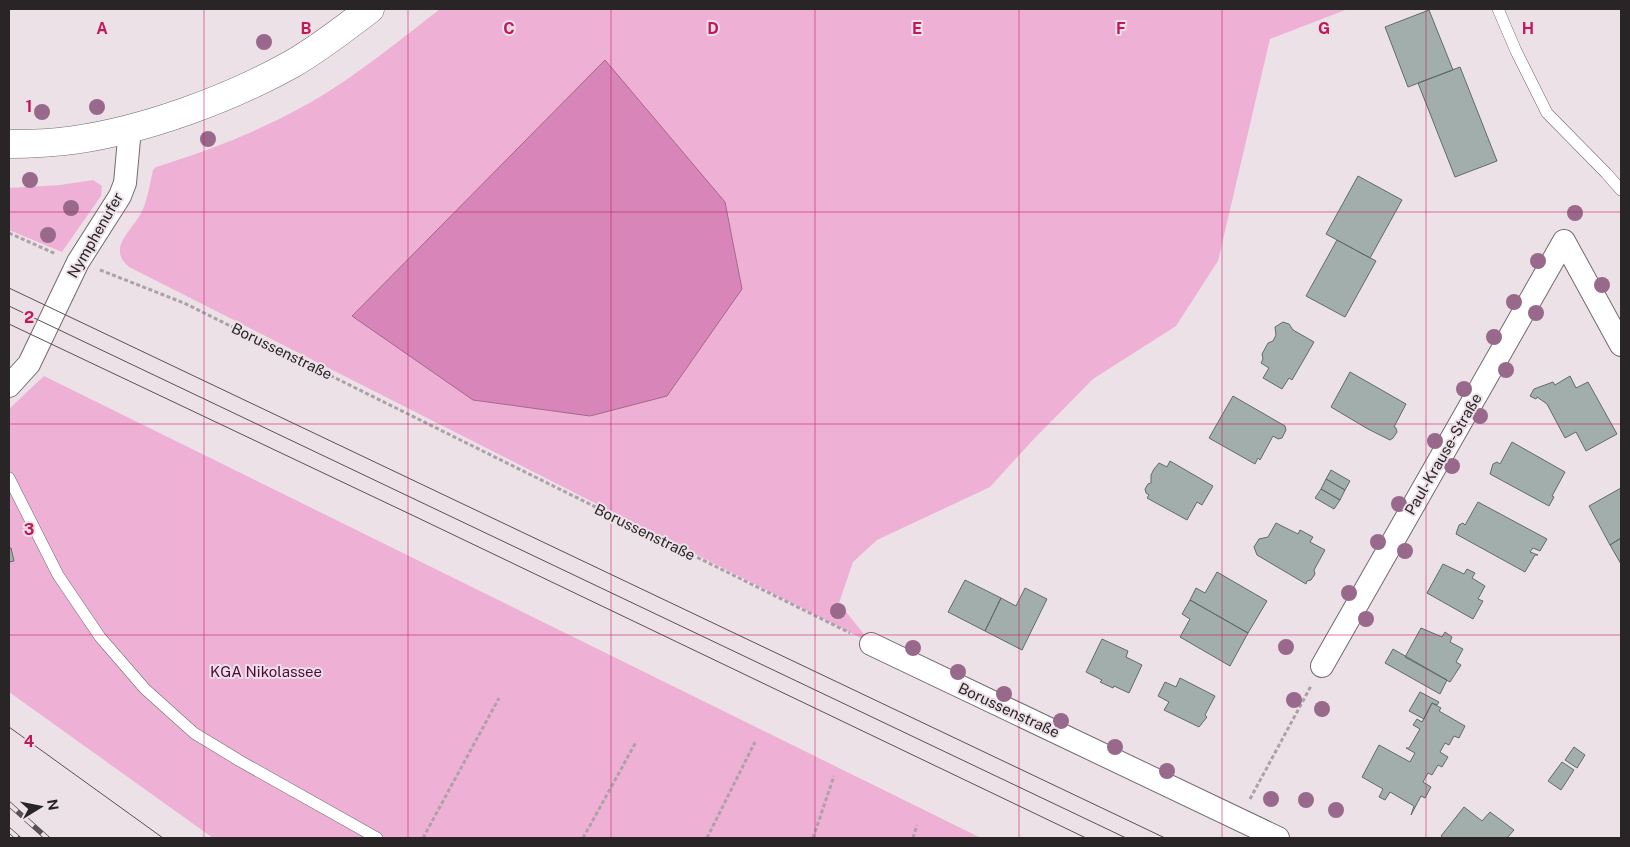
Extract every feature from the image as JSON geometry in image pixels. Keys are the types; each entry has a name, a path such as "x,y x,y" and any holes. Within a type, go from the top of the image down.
{"main road":[{"path":"9,144 73,140 130,128 179,114 254,84 294,63 333,38 370,9"}],"street":[{"name":"Nymphenufer","path":"9,386 29,364 78,262 120,196 125,183 130,128"},
{"name":"Paul-Krause-Straße","path":"1322,666 1564,242 1621,345"},
{"name":"Borussenstraße","path":"871,644 1278,838"}],"lane":[{"path":"1498,9 1546,113 1621,190"},
{"path":"9,478 58,575 100,637 146,688 194,733 377,838"}],"path":[{"name":"Borussenstraße","path":"9,233 184,303 871,644"},
{"path":"1239,820 1322,666"},
{"path":"423,838 499,698"},
{"path":"583,838 636,742"},
{"path":"707,838 755,742"},
{"path":"813,838 834,776"},
{"path":"913,838 917,825"}],"green space":[{"path":"440,9 1348,9 1270,39 1218,261 1176,326 1093,379 990,487 877,540 853,562 839,603 871,643 129,267 122,260 121,245 143,209 153,170 156,167 230,141 301,108 358,72","holes":["725,202 742,288 667,396"]},
{"path":"93,180 102,186 101,196 62,252 9,230 9,188 60,185"},
{"name":"KGA Nikolassee","path":"44,376 981,838 213,838 9,692 9,409"}],"shaded area":[{"path":"605,60 725,202 742,289 667,396 590,416 473,400 352,316"}],"building":[{"path":"1429,10 1453,70 1408,87 1385,27"},
{"path":"1460,67 1497,161 1455,177 1418,83"},
{"path":"1358,176 1402,200 1370,258 1326,234"},
{"path":"1337,240 1376,261 1345,317 1306,296"},
{"path":"1283,322 1289,324 1293,330 1314,342 1292,380 1289,378 1282,389 1263,378 1269,368 1261,363 1263,359 1262,354 1268,343 1273,341 1276,335 1275,327"},
{"path":"1350,372 1406,404 1394,427 1397,432 1390,440 1331,407"},
{"path":"1570,376 1576,388 1588,382 1617,434 1586,451 1576,432 1565,438 1547,404 1537,397 1536,399 1530,396 1534,389 1553,382 1555,385"},
{"path":"1233,396 1285,426 1286,430 1282,438 1278,439 1273,436 1260,460 1258,458 1255,464 1209,438"},
{"path":"1512,442 1565,472 1552,496 1554,497 1549,506 1490,474 1493,464 1497,462 1500,464"},
{"path":"1170,461 1213,486 1202,505 1197,502 1187,520 1147,498 1149,495 1145,489 1151,483 1151,475 1154,469 1159,463 1167,467"},
{"path":"1331,470 1350,481 1345,490 1326,479"},
{"path":"1326,479 1345,490 1340,500 1321,489"},
{"path":"1621,488 1621,538 1610,545 1589,506"},
{"path":"1321,489 1340,500 1334,509 1315,498"},
{"path":"1478,502 1547,539 1540,551 1533,548 1530,552 1538,555 1535,555 1525,572 1456,534 1459,525 1463,523 1465,525"},
{"path":"1276,523 1298,534 1300,530 1313,537 1310,542 1325,550 1314,570 1315,574 1306,584 1257,555 1254,547 1259,539 1268,537"},
{"path":"1621,538 1621,564 1610,545"},
{"path":"9,548 11,548 14,561 9,562"},
{"path":"1443,564 1464,574 1467,569 1475,573 1472,578 1485,586 1478,599 1483,601 1473,619 1427,593"},
{"path":"1217,572 1267,601 1248,633 1190,600 1196,588 1205,593"},
{"path":"965,580 1001,598 985,631 948,612"},
{"path":"1025,588 1047,599 1022,650 985,631 1001,598 1016,606"},
{"path":"1190,600 1248,633 1230,666 1180,637 1190,619 1182,614"},
{"path":"1421,628 1442,637 1445,632 1452,637 1450,642 1463,649 1456,662 1461,665 1450,682 1405,657"},
{"path":"1102,639 1128,651 1126,657 1142,665 1129,693 1100,682 1102,680 1086,672"},
{"path":"1393,649 1447,680 1440,694 1385,663"},
{"path":"1180,678 1215,696 1205,715 1207,717 1199,727 1164,710 1169,702 1158,696 1165,682 1176,687"},
{"path":"1420,692 1439,702 1437,705 1432,703 1424,719 1409,711"},
{"path":"1432,703 1441,708 1439,711 1465,726 1459,738 1454,736 1449,745 1445,743 1440,752 1448,757 1442,767 1438,765 1432,775 1428,773 1423,782 1431,787 1425,798 1421,796 1411,815 1414,806 1390,792 1385,800 1379,797 1383,789 1362,777 1379,745 1410,762 1415,753 1406,748 1409,748 1420,729 1413,725 1417,719 1422,722"},
{"path":"1574,747 1585,755 1577,768 1565,760"},
{"path":"1562,762 1574,770 1561,790 1548,781"},
{"path":"1464,807 1482,821 1490,812 1514,830 1507,838 1444,838 1441,836"}],"tram line":[{"path":"9,288 1165,838"},
{"path":"9,306 1126,838"},
{"path":"9,324 1086,838"},
{"path":"9,727 163,838"}],"railway":[{"path":"9,804 47,838"},
{"path":"9,830 18,838"}]}
